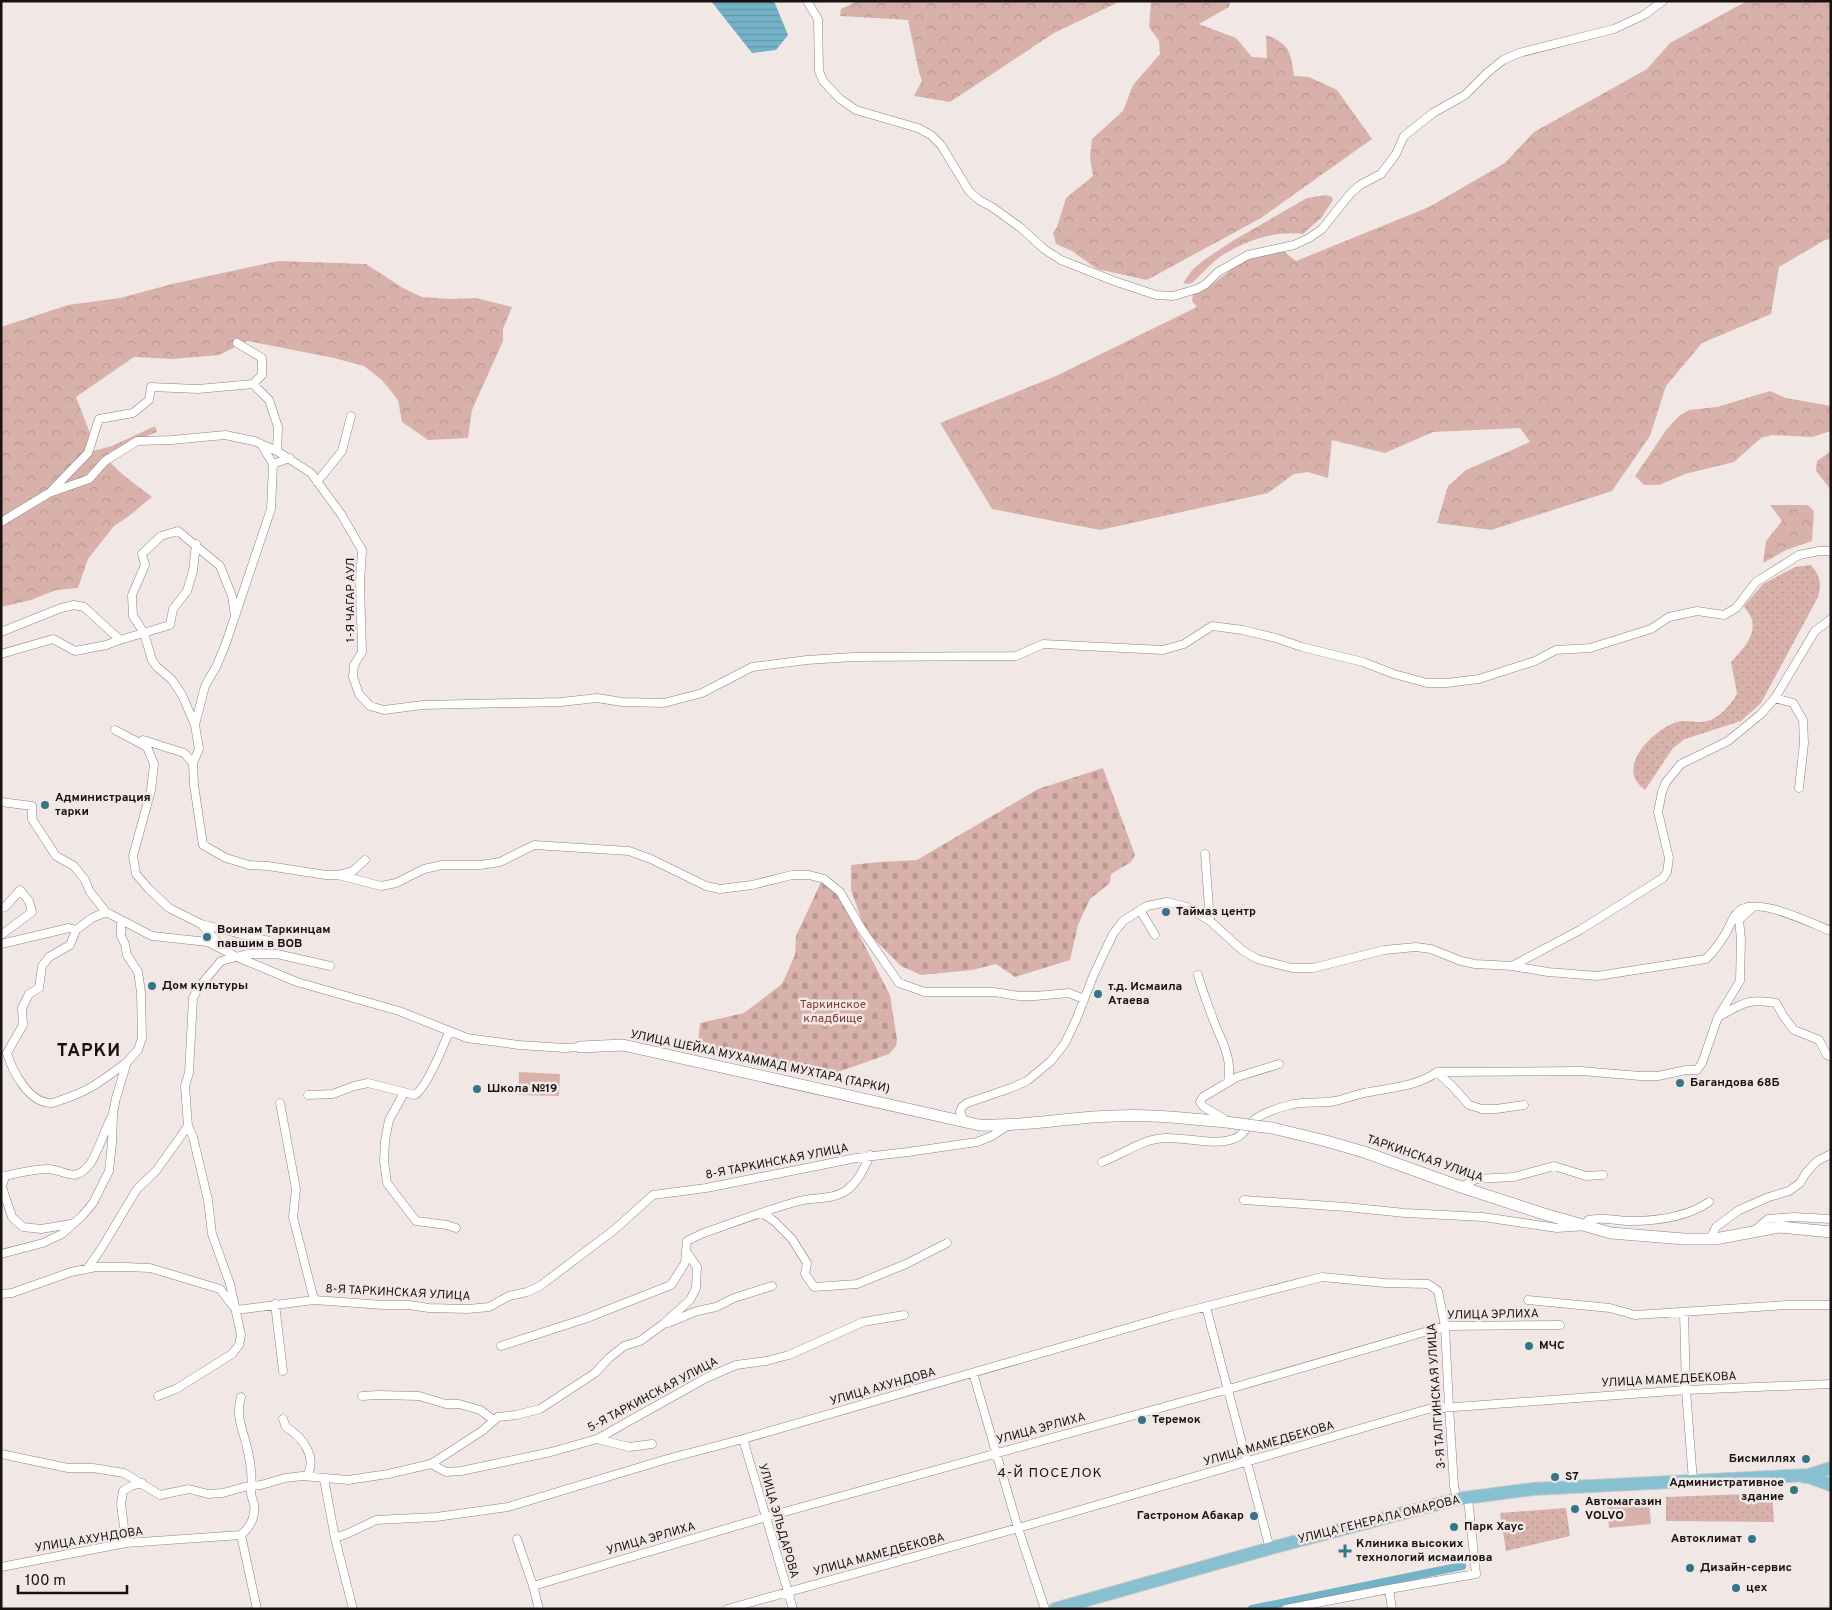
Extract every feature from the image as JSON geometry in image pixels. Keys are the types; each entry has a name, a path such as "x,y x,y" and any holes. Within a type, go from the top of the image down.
{"main road":[{"name":"УЛИЦА ГЕНЕРАЛА ОМАРОВА","path":"1057,1609 1271,1548 1462,1499 1533,1489 1809,1475 1831,1468"},
{"name":"УЛИЦА ГЕНЕРАЛА ОМАРОВА","path":"1693,1481 1809,1476 1831,1485"},
{"name":"УЛИЦА ГЕНЕРАЛА ОМАРОВА","path":"1057,1609 1270,1549 1462,1499"}],"street":[{"path":"807,1 818,19 819,71 823,81 840,100 856,110 918,128 931,135 941,145 969,191 979,200 1021,228 1061,260 1156,295 1173,296 1197,290 1218,272 1248,255 1294,245 1322,229 1350,194 1360,185 1381,174 1396,154 1404,136 1433,113 1465,95 1503,60 1519,53 1614,29 1644,15 1663,1"},
{"path":"50,493 88,453 99,419 133,413 148,400 152,387 198,390 253,384 262,375 262,358 237,343"},
{"path":"253,384 269,400 278,427 277,451"},
{"path":"317,482 342,451 351,416"},
{"name":"1-Я ЧАГАР АУЛ","path":"1,522 50,493 89,479 105,461 137,441 225,435 261,444 277,451 311,473 341,514 362,550 360,583 362,652 354,666 353,677 359,694 370,706 384,710 457,703 562,702 596,698 622,702 664,703 702,693 752,667 807,660 853,657 1016,656 1043,644 1163,650 1184,644 1212,626 1242,630 1276,638 1302,647 1364,662 1394,674 1427,683 1448,684 1479,678 1534,661 1556,650 1590,648 1607,643 1651,629 1669,617 1697,611 1724,615 1736,608 1756,582 1799,555 1831,551"},
{"path":"195,725 205,686 217,665 236,616 271,509 273,464 261,444"},
{"path":"273,464 290,458"},
{"path":"236,616 232,596 220,566 196,544 178,532 161,536 142,554 145,565 132,595 133,616 144,633 152,660 172,680 182,695 195,725 199,748 193,763 194,785 203,845 226,858 249,865 338,875 381,886 396,883 424,869 500,862 534,845 629,851 651,859 706,886 720,889 752,886 792,876 809,875 824,879 840,892 861,928 899,983 925,992 994,992 1019,996 1068,992 1084,999"},
{"path":"1,654 53,639 75,651 106,645 170,625 174,609 187,591 193,572 196,544"},
{"path":"1,632 61,608 74,605 84,607 120,640"},
{"path":"1512,966 1580,930 1663,878 1667,872 1669,858 1658,812 1666,782 1688,760 1716,748 1736,736 1761,714 1775,698 1815,631 1831,619"},
{"path":"1775,698 1793,703 1803,720 1804,743 1799,788"},
{"path":"193,763 184,754 115,730 147,747 154,764 151,790 133,856 136,874 169,908 200,924 268,941"},
{"name":"УЛИЦА ШЕЙХА МУХАММАД МУХТАРА (ТАРКИ)","path":"1,802 32,806 32,819 56,856 74,866 85,880 90,892 106,912 121,921 152,936 208,942 237,957 297,982 399,1011 466,1038 519,1045 565,1048 624,1045 871,1099 979,1125 1008,1126"},
{"path":"1205,854 1210,921"},
{"path":"338,875 353,871 366,860"},
{"path":"1,908 5,907 20,890 29,901 32,912 1,935"},
{"path":"965,1122 960,1112 967,1103 1027,1081 1051,1061 1065,1043 1112,934 1123,921 1155,903 1167,902 1187,907 1210,921 1242,950 1257,959 1292,968 1314,968 1384,950 1416,947 1431,949 1474,964 1512,966 1548,972 1597,976 1706,959 1716,949 1736,912 1753,907 1764,907 1782,911 1831,931"},
{"path":"1102,1162 1121,1155 1143,1142 1166,1138 1211,1142 1232,1140 1244,1134 1252,1121 1273,1110 1292,1104 1335,1101 1364,1093 1398,1088 1437,1072 1581,1071 1658,1076 1686,1070 1698,1070 1718,1017 1740,981 1741,938 1739,920 1753,907"},
{"path":"1140,910 1154,935"},
{"path":"106,912 92,918 76,930 70,945 49,957 42,966 39,988 29,994 22,1008 23,1025 7,1052 17,1079 37,1098 50,1104 76,1096 90,1089 127,1062 138,1050 142,1038 141,992 138,972 127,955 121,936 121,921"},
{"path":"200,924 226,951"},
{"path":"1,944 69,928 76,930"},
{"path":"158,1396 176,1389 232,1354 239,1345 241,1336 230,1284 212,1234 208,1200 193,1138 188,1126 185,1086 188,1073 193,998 199,987 222,961 247,954 277,954 330,966"},
{"path":"1198,975 1228,1054 1230,1072 1228,1082"},
{"path":"1718,1017 1748,1001 1760,1000 1776,1003 1794,1030 1819,1040 1827,1055 1831,1057"},
{"path":"308,1095 333,1094 368,1083 415,1095 420,1092 449,1032"},
{"path":"71,1224 41,1229 23,1226 12,1217 2,1187 3,1175 48,1169 73,1176 83,1171 91,1163 113,1113 127,1062"},
{"path":"1226,1122 1226,1120 1204,1107 1200,1102 1203,1097 1237,1077 1278,1064"},
{"path":"1437,1072 1453,1086 1468,1105 1482,1109 1524,1105"},
{"path":"404,1093 396,1106 388,1127 384,1161 387,1183 416,1221 456,1228"},
{"path":"280,1103 296,1189 293,1217 314,1300"},
{"path":"1,1254 43,1243 62,1234 82,1216 93,1202 109,1170 113,1113"},
{"name":"ТАРКИНСКАЯ УЛИЦА","path":"1008,1126 1113,1116 1152,1115 1226,1122 1272,1128 1326,1141 1364,1152 1461,1187 1611,1233 1684,1240 1710,1239 1755,1230 1790,1227 1831,1232"},
{"path":"86,1269 136,1189 156,1172 188,1126"},
{"name":"8-Я ТАРКИНСКАЯ УЛИЦА","path":"236,1310 314,1300 384,1305 409,1304 429,1308 468,1309 489,1307 509,1296 527,1292 540,1286 614,1230 653,1195 706,1188 870,1155 908,1152 976,1142 992,1136 1008,1126"},
{"path":"1710,1239 1716,1227 1739,1210 1789,1191 1800,1183 1817,1161 1831,1154"},
{"path":"501,1346 587,1318 671,1285 685,1263 687,1241 700,1234 801,1200 828,1198 842,1193 851,1188 858,1179 870,1155"},
{"path":"1461,1187 1476,1179 1514,1177 1554,1166 1586,1176 1603,1175"},
{"path":"1244,1200 1405,1213 1483,1217 1557,1228 1587,1226 1588,1220 1597,1217 1630,1221 1677,1216 1698,1210 1710,1202"},
{"path":"762,1213 774,1221 792,1239 807,1263 805,1274 814,1288 857,1284 948,1244"},
{"path":"1755,1230 1768,1219 1794,1216 1831,1219"},
{"path":"430,1464 482,1431 498,1417 540,1410 595,1373 624,1346 640,1341 662,1325 690,1300 696,1288 697,1266 686,1251"},
{"path":"1,1294 12,1293 71,1272 96,1267 150,1268 220,1289 236,1310"},
{"name":"УЛИЦА АХУНДОВА","path":"335,1538 376,1520 436,1518 508,1507 667,1459 743,1439 1206,1306 1322,1277 1385,1283 1428,1284 1438,1291"},
{"path":"662,1325 772,1286"},
{"name":"3-Я ТАЛГИНСКАЯ УЛИЦА","path":"1389,1589 1476,1574 1462,1499 1454,1486 1448,1407 1445,1326 1438,1291"},
{"name":"УЛИЦА ЭРЛИХА","path":"1528,1300 1610,1308 1636,1315 1787,1305 1831,1305"},
{"path":"275,1304 283,1371"},
{"path":"1206,1306 1270,1549"},
{"path":"1684,1312 1686,1390 1693,1481"},
{"name":"5-Я ТАРКИНСКАЯ УЛИЦА","path":"1,1454 68,1468 93,1468 124,1473 160,1494 189,1489 208,1494 223,1493 285,1478 307,1476 348,1480 430,1464 446,1472 461,1471 551,1452 597,1439 706,1378 736,1365 766,1361 789,1355 863,1322 904,1315"},
{"name":"УЛИЦА ЭРЛИХА","path":"533,1586 766,1517 1229,1389 1445,1326 1560,1325"},
{"path":"973,1372 1018,1528 1044,1609"},
{"name":"УЛИЦА МАМЕДБЕКОВА","path":"727,1609 1018,1528 1428,1410 1686,1390 1831,1384"},
{"path":"362,1396 419,1396 446,1404 459,1404 480,1410 494,1420"},
{"path":"241,1397 238,1406 238,1416 246,1443 253,1487 251,1494 255,1506 252,1525 241,1535 257,1609"},
{"path":"283,1419 286,1427 298,1434 306,1446 311,1463 307,1476"},
{"path":"597,1439 629,1447 652,1444"},
{"name":"УЛИЦА ЭЛЬДАРОВА","path":"743,1439 793,1609"},
{"path":"324,1479 335,1538 354,1609"},
{"path":"126,1543 120,1504 123,1491 131,1486 142,1483"},
{"name":"УЛИЦА АХУНДОВА","path":"1,1567 126,1543 241,1535"},
{"path":"517,1540 539,1609"},
{"path":"1286,1609 1389,1589 1392,1609"}],"green space":[{"path":"858,1 1121,1 1054,33 950,102 914,96 922,81 908,20 840,16 841,9"},
{"path":"1151,1 1230,1 1229,7 1199,24 1236,38 1252,57 1267,58 1266,35 1274,38 1288,50 1294,76 1309,77 1337,90 1372,139 1261,218 1147,280 1097,269 1072,251 1056,244 1053,233 1057,227 1066,198 1093,176 1090,158 1092,139 1123,111 1133,85 1160,54 1159,41 1149,27"},
{"path":"1747,1 1831,1 1831,239 1825,240 1779,267 1771,314 1702,343 1666,386 1650,436 1612,491 1491,530 1437,523 1448,486 1466,470 1530,442 1520,428 1433,432 1385,453 1332,440 1328,478 1308,472 1294,474 1268,493 1100,530 992,509 940,423 1056,376 1197,307 1192,301 1193,294 1210,286 1246,258 1282,250 1296,261 1429,207 1505,163 1534,132 1647,69 1670,43"},
{"path":"1326,195 1332,197 1333,200 1321,218 1303,234 1271,235 1250,241 1221,256 1192,283 1183,283 1193,269 1234,240 1307,198"},
{"path":"278,261 366,264 403,288 422,297 476,298 512,307 503,329 503,341 472,410 468,438 428,440 402,422 398,400 382,380 364,366 334,358 248,341 219,355 172,359 134,357 76,397 90,433 89,452 112,446 155,426 157,432 132,442 108,460 123,475 152,497 114,526 88,559 78,588 56,590 31,600 1,607 1,327 68,305 120,298 172,284"},
{"path":"1770,391 1786,398 1831,406 1831,431 1812,437 1772,435 1761,438 1734,462 1685,474 1659,485 1644,485 1635,476 1667,429 1679,416 1689,410 1717,407"},
{"path":"1831,451 1831,490 1816,471 1817,461"},
{"path":"1770,505 1808,505 1814,511 1812,541 1786,550 1763,563 1766,541 1782,521"},
{"path":"1811,565 1819,580 1818,597 1761,703 1741,721 1685,739 1673,748 1645,790 1637,782 1634,773 1634,764 1644,746 1669,725 1684,721 1703,722 1711,720 1725,710 1735,697 1737,693 1731,662 1747,643 1753,626 1744,606 1763,584 1795,567"},
{"path":"1103,768 1135,855 1131,862 1111,874 1110,883 1090,899 1078,925 1070,960 1015,977 996,964 972,970 921,975 901,966 869,934 862,921 851,890 851,865 917,860 1038,789"},
{"name":"Таркинское кладбище","path":"822,880 839,894 890,995 897,1040 896,1046 889,1054 821,1078 697,1052 700,1023 744,1013 782,984 795,955 796,936"},
{"path":"519,1072 560,1074 559,1096 518,1095"},
{"path":"1772,1493 1774,1522 1666,1521 1666,1497"},
{"path":"1649,1501 1651,1524 1609,1528 1607,1505"},
{"path":"1566,1508 1570,1536 1506,1551 1500,1513"}],"water":[{"path":"711,1 774,1 788,35 776,50 752,53"}],"waterway":[{"path":"1252,1609 1462,1566"}],"place":[{"name":"Администрация тарки","path":"45,805"},
{"name":"Таймаз центр","path":"1166,912"},
{"name":"Воинам Таркинцам павшим в ВОВ","path":"207,937"},
{"name":"Дом культуры","path":"152,986"},
{"name":"т.д. Исмаила Атаева","path":"1098,994"},
{"name":"Багандова 68Б","path":"1680,1083"},
{"name":"Школа №19","path":"477,1089"},
{"name":"МЧС","path":"1529,1346"},
{"name":"Теремок","path":"1142,1420"},
{"name":"Бисмиллях","path":"1806,1459"},
{"name":"S7","path":"1555,1477"},
{"name":"Административное здание","path":"1794,1490"},
{"name":"Автомагазин VOLVO","path":"1575,1509"},
{"name":"Гастроном Абакар","path":"1254,1516"},
{"name":"Парк Хаус","path":"1454,1527"},
{"name":"Автоклимат","path":"1752,1539"},
{"name":"Клиника высоких технологий исмаилова","path":"1345,1551"},
{"name":"Дизайн-сервис","path":"1690,1568"},
{"name":"цех","path":"1736,1588"}],"district":[{"name":"ТАРКИ","path":"89,1051"},
{"name":"4-Й ПОСЕЛОК","path":"1050,1473"}]}
